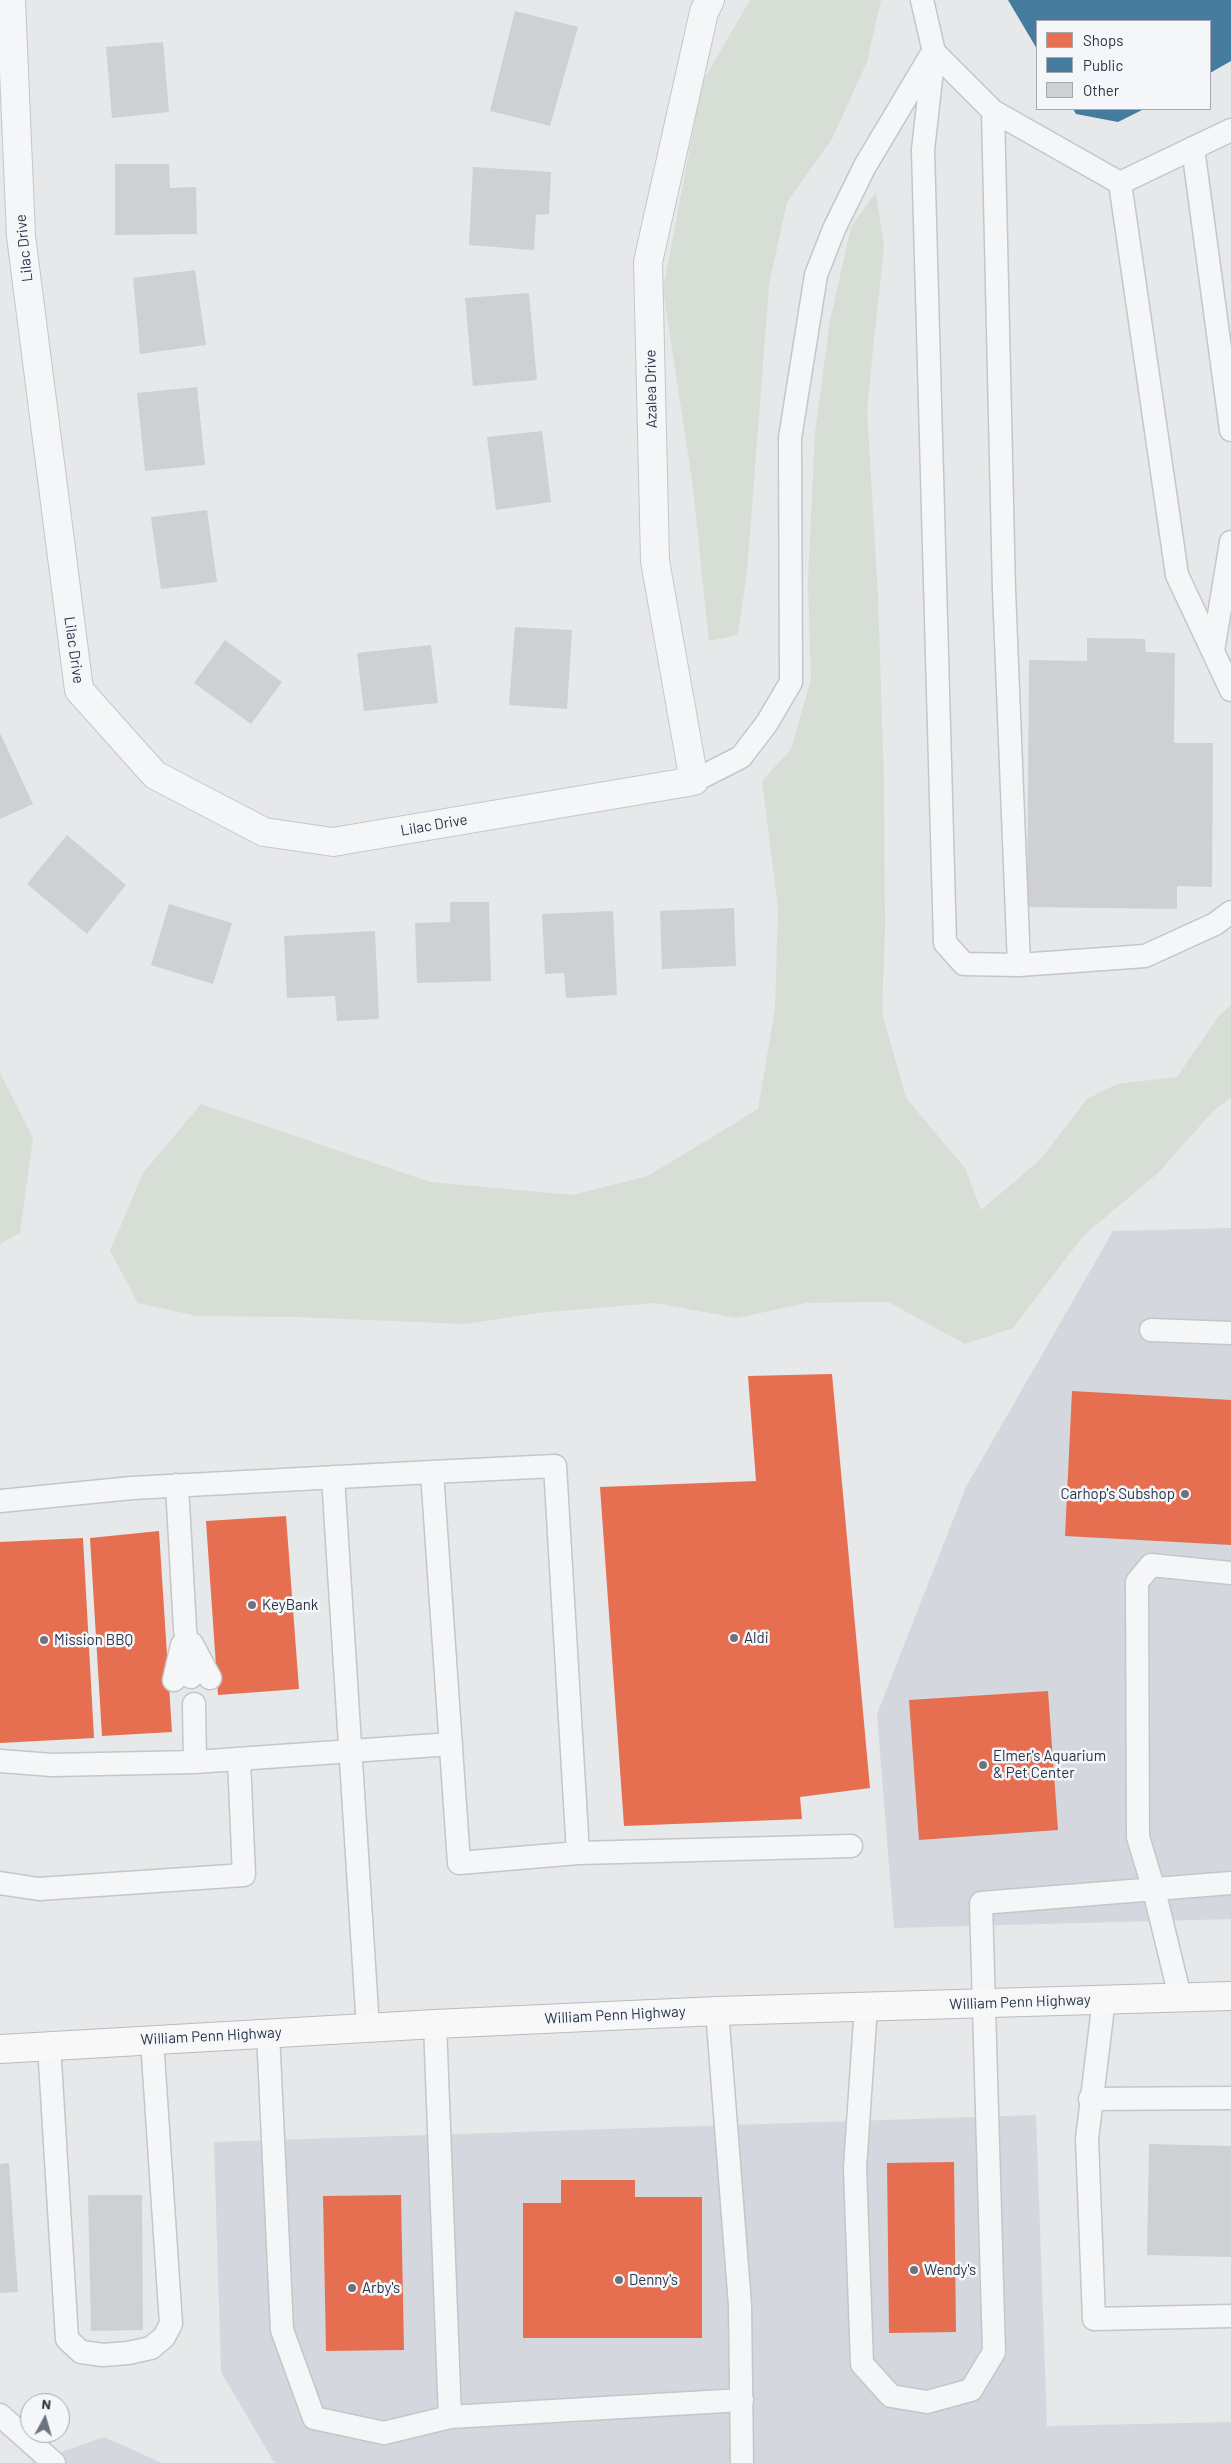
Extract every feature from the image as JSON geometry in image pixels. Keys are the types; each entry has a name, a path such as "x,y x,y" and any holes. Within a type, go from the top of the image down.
{"highway":[{"name":"William Penn Highway","path":"0,2049 435,2024 717,2011 1231,1996"}],"street":[{"name":"Lilac Drive","path":"12,0 22,236 79,690 155,775 264,832 334,842 694,781"},
{"name":"Azalea Drive","path":"694,781 655,561 648,262 704,12 710,0"}],"lane":[{"path":"922,0 934,52 923,150 946,943 964,964 1019,965 1145,956 1215,924 1231,912"},
{"path":"694,781 741,757 768,723 790,682 790,438 816,275 834,229 865,166 934,52"},
{"path":"934,52 993,111 1120,183"},
{"path":"993,111 1004,590 1019,965"},
{"path":"1120,183 1231,130"},
{"path":"1193,148 1231,430"},
{"path":"1120,183 1178,576 1231,690"},
{"path":"1213,651 1231,542"},
{"path":"1151,1330 1231,1333"},
{"path":"0,1501 177,1486 555,1466 578,1853"},
{"path":"432,1472 459,1863 578,1853 851,1846"},
{"path":"333,1477 368,2028"},
{"path":"177,1486 185,1630 192,1678 185,1630"},
{"path":"1180,1997 1154,1890 1138,1837 1137,1582 1151,1565 1231,1573"},
{"path":"194,1736 194,1705 195,1762"},
{"path":"0,1761 52,1765 195,1762 451,1744"},
{"path":"0,1883 39,1889 244,1875 239,1760"},
{"path":"866,2006 855,2168 862,2364 891,2396 927,2402 971,2390 994,2352 980,1903 1231,1883"},
{"path":"1104,1999 1090,2099 1087,2139 1094,2319 1231,2316"},
{"path":"717,2011 740,2305 742,2463"},
{"path":"435,2024 450,2417"},
{"path":"268,2033 282,2330 314,2418 384,2433 450,2417 742,2400"},
{"path":"50,2046 67,2339 81,2352 103,2355 128,2353 151,2348 164,2337 171,2324 152,2040"},
{"path":"1090,2099 1231,2098"},
{"path":"0,2415 41,2458"}],"shaded area":[{"path":"750,0 881,0 867,62 832,139 787,202 769,285 747,572 738,635 709,641 692,480 663,290 702,83"},
{"path":"876,192 884,246 867,408 878,597 884,782 885,928 882,1012 906,1098 965,1168 981,1210 1040,1160 1087,1099 1117,1084 1177,1077 1218,1017 1231,1005 1231,1098 1213,1111 1158,1173 1083,1236 1013,1328 965,1344 888,1302 806,1303 737,1318 655,1303 538,1313 465,1324 298,1317 197,1316 138,1303 110,1251 143,1173 201,1104 430,1182 572,1195 648,1176 758,1109 775,1008 778,909 762,781 791,749 811,679 808,581 815,432 830,321 851,227"},
{"path":"0,1073 33,1138 20,1233 0,1244"},
{"path":"1231,1228 1231,1919 894,1928 877,1714 966,1487 1113,1231"},
{"path":"1036,2115 1047,2426 1231,2422 1231,2463 277,2463 274,2462 221,2372 214,2142"},
{"path":"104,2437 162,2463 30,2463"}],"building: Shops":[{"name":"Aldi","path":"832,1374 870,1788 800,1797 802,1819 624,1826 600,1487 756,1481 748,1376"},
{"path":"1072,1391 1231,1400 1231,1545 1065,1536"},
{"name":"KeyBank","path":"286,1516 299,1689 218,1695 206,1521"},
{"path":"159,1531 172,1732 102,1736 90,1538"},
{"name":"Mission BBQ","path":"83,1538 94,1738 0,1743 0,1542"},
{"name":"Elmer's Aquarium & Pet Center","path":"1048,1691 1058,1830 919,1840 909,1700"},
{"path":"954,2162 956,2332 889,2333 887,2163"},
{"path":"561,2180 635,2180 635,2197 702,2197 702,2338 523,2338 523,2203 561,2203"},
{"path":"401,2195 404,2350 326,2351 323,2196"}],"building: Public":[{"path":"1008,0 1231,0 1231,61 1211,72 1211,20 1036,20 1036,47"},
{"path":"1074,110 1142,110 1118,122 1076,114"}],"building: Other":[{"path":"515,11 578,27 550,126 490,111"},
{"path":"163,42 169,112 112,118 106,47"},
{"path":"115,164 169,164 170,188 196,187 197,234 115,235"},
{"path":"473,167 551,172 549,214 536,215 534,250 469,245"},
{"path":"195,270 206,345 140,354 133,278"},
{"path":"529,293 537,380 473,386 465,298"},
{"path":"197,387 205,465 145,471 137,393"},
{"path":"542,431 551,502 496,510 487,437"},
{"path":"207,510 217,582 161,589 151,517"},
{"path":"515,627 572,630 567,709 509,705"},
{"path":"1087,638 1145,639 1146,652 1175,653 1174,743 1213,743 1212,887 1177,886 1177,909 1027,907 1029,660 1087,661"},
{"path":"225,640 282,682 251,724 194,683"},
{"path":"431,645 438,703 364,711 357,653"},
{"path":"0,733 33,804 0,819"},
{"path":"67,835 126,885 87,934 27,884"},
{"path":"450,902 489,902 491,981 417,983 415,923 450,922"},
{"path":"169,904 232,923 213,984 151,965"},
{"path":"734,908 736,966 662,969 660,911"},
{"path":"613,911 617,995 566,998 564,973 545,974 542,914"},
{"path":"375,931 379,1019 337,1021 335,996 287,998 284,936"},
{"path":"1149,2144 1231,2146 1231,2257 1147,2255"},
{"path":"9,2163 18,2292 0,2293 0,2164"},
{"path":"88,2195 142,2195 143,2330 91,2331"}],"place":[{"name":"Carhop's Subshop","path":"1185,1494"},
{"name":"KeyBank","path":"252,1605"},
{"name":"Aldi","path":"734,1638"},
{"name":"Mission BBQ","path":"44,1640"},
{"name":"Elmer's Aquarium & Pet Center","path":"983,1765"},
{"name":"Wendy's","path":"914,2270"},
{"name":"Denny's","path":"619,2280"},
{"name":"Arby's","path":"352,2288"}]}
